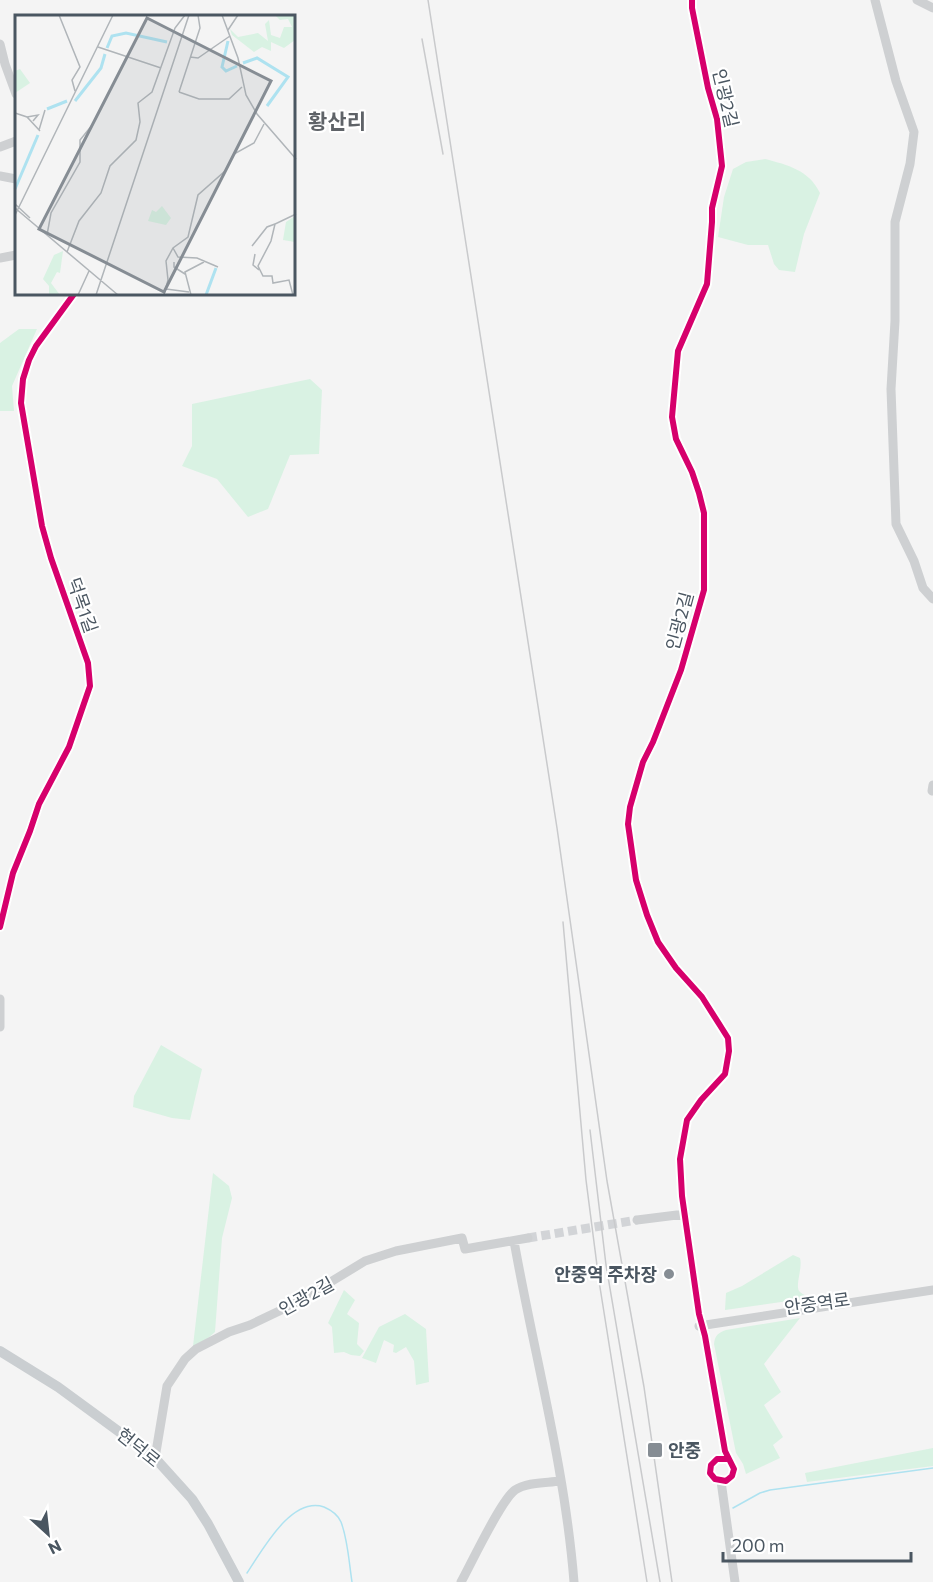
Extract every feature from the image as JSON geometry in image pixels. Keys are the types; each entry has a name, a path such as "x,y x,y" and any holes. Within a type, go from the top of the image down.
{"main road":[{"name":"현덕로","path":"0,1351 58,1387 155,1458 175,1478 198,1508 239,1582"}],"street":[{"name":"인광2길","path":"692,0 708,88 717,119 722,166 712,208 706,284 678,351 672,417 676,439 692,472 704,513 704,590 681,670 643,762 630,807 628,825 636,880 658,942 676,968 702,997 728,1038 729,1051 725,1074 701,1100 687,1120 680,1159 682,1196 721,1453 724,1459"},
{"path":"875,0 896,81 914,132 910,164 895,222 895,321 891,390 896,524 914,561 923,588 933,599"},
{"path":"917,0 933,8"},
{"path":"924,0 933,2"},
{"path":"0,44 15,91"},
{"path":"0,147 15,141"},
{"path":"0,176 15,179"},
{"path":"0,258 15,255"},
{"name":"덕목1길","path":"0,927 14,873 39,804 69,747 90,686 88,663 42,526 21,403 29,360 36,346 73,296"},
{"path":"0,999 0,1027"},
{"path":"638,1220 685,1214"},
{"name":"인광2길","path":"155,1458 167,1386 185,1359 196,1349 229,1332 296,1304 365,1261 378,1256 450,1239 462,1238 465,1249 528,1238"},
{"path":"514,1241 560,1481 574,1582"},
{"name":"안중역로","path":"701,1324 933,1284"},
{"path":"701,1324 933,1290"},
{"path":"724,1459 733,1465 733,1473 729,1479 721,1481 712,1476 710,1469 713,1461 724,1459"},
{"path":"461,1582 513,1491 530,1485 560,1481"},
{"path":"721,1481 735,1582"}],"green space":[{"path":"765,159 790,166 804,174 820,193 804,234 795,272 779,270 774,264 768,245 748,245 718,237 724,197 733,169 746,162"},
{"path":"19,329 37,329 12,386 14,411 0,411 0,343"},
{"path":"310,379 322,390 319,454 290,455 268,509 248,517 217,479 182,466 192,446 192,404"},
{"path":"161,1045 202,1069 190,1120 172,1118 133,1107 134,1096"},
{"path":"213,1173 229,1186 232,1198 222,1238 215,1332 193,1346"},
{"path":"793,1255 800,1258 798,1290 809,1298 725,1310 726,1293 742,1286"},
{"path":"344,1290 355,1300 347,1314 359,1323 357,1344 364,1351 360,1356 344,1352 334,1353 332,1327 328,1323"},
{"path":"405,1314 426,1329 429,1382 416,1385 414,1361 406,1347 396,1353 393,1352 394,1345 384,1340 376,1363 362,1358 379,1327"},
{"path":"800,1318 764,1364 781,1392 764,1405 783,1437 773,1445 780,1458 746,1474 736,1453 714,1344 715,1338 726,1330"},
{"path":"933,1448 933,1466 807,1482 805,1473"}],"waterway":[{"path":"733,1508 770,1490 933,1468"},
{"path":"247,1573 269,1540 289,1517 312,1506 324,1507 340,1519 347,1544 352,1582"}],"tunnel":[{"path":"528,1238 637,1220"}],"railway":[{"path":"428,0 557,828 607,1181 644,1387 672,1582"},
{"path":"422,39 443,154"},
{"path":"563,922 586,1180 599,1281 647,1582"},
{"path":"590,1130 606,1265 660,1582"}],"cycle path":[{"path":"692,0 708,88 717,119 722,166 712,208 707,284 678,351 672,417 676,439 692,472 704,513 704,590 681,670 643,762 630,807 628,824 636,880 658,942 676,968 702,997 728,1038 729,1051 725,1074 701,1100 687,1120 680,1159 682,1196 699,1314 725,1451 734,1469 732,1476 726,1481 715,1479 710,1473 711,1465 717,1459 728,1459"},
{"path":"0,927 13,873 39,804 69,747 90,686 88,663 42,526 21,403 23,379 29,360 36,346 73,296"}],"place":[{"name":"안중역 주차장","path":"669,1274"},
{"name":"안중","path":"655,1450"}],"district":[{"name":"황산리","path":"337,120"}]}
